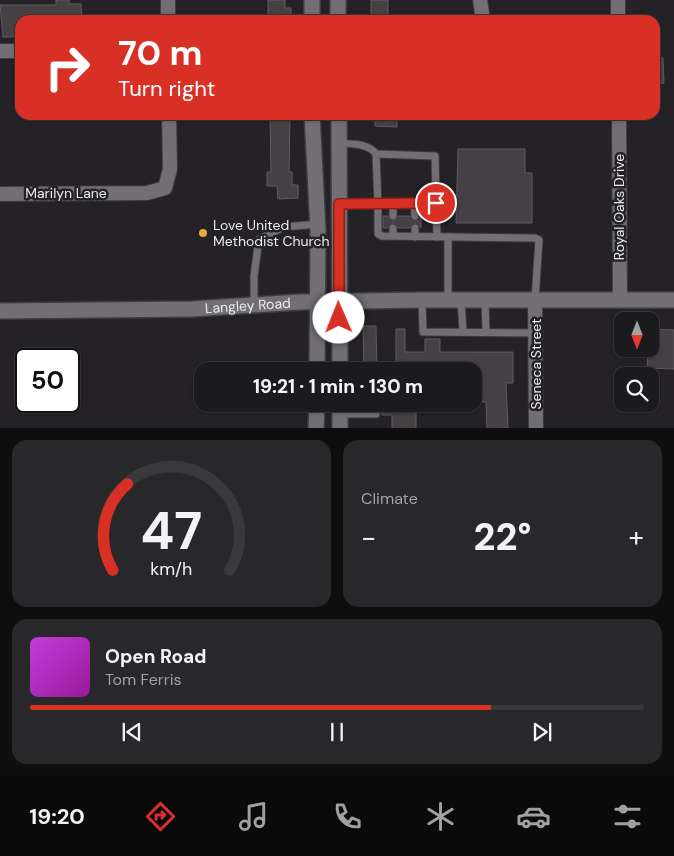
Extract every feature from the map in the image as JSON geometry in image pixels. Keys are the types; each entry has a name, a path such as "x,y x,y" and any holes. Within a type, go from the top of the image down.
{"street":[{"path":"168,0 168,15"},
{"path":"312,0 312,15"},
{"path":"338,0 338,15"},
{"path":"480,0 482,15"},
{"path":"618,0 618,15"},
{"path":"0,51 15,51"},
{"name":"Marilyn Lane","path":"0,194 147,193 165,188 170,169 169,120"},
{"path":"312,120 318,224 317,362"},
{"path":"338,120 340,362"},
{"name":"Royal Oaks Drive","path":"619,120 620,300"},
{"name":"Langley Road","path":"0,311 254,306 319,302 422,300 674,300"},
{"name":"Seneca Street","path":"535,300 536,428"},
{"path":"316,428 317,412"}],"lane":[{"path":"338,143 361,145 373,150 376,154 378,234 415,237 535,238 539,240 535,300"},
{"path":"376,154 435,156 437,237"},
{"path":"339,204 436,203"},
{"path":"392,204 393,216"},
{"path":"414,204 414,216"},
{"path":"254,306 254,276 259,238 284,226 318,224"},
{"path":"393,228 393,236"},
{"path":"415,228 415,237"},
{"path":"448,237 455,300 463,332"},
{"path":"422,300 423,332 535,333"},
{"path":"485,300 486,332"},
{"path":"340,415 376,414"}],"building":[{"path":"56,0 69,0 69,4 81,4 82,15 15,15 15,37 3,37 0,5 56,5"},
{"path":"268,0 285,0 285,8 291,8 291,15 268,15"},
{"path":"371,0 388,0 388,15 371,15"},
{"path":"660,58 663,58 664,83 660,83"},
{"path":"270,120 290,120 289,172 292,172 292,185 298,185 298,198 278,199 277,186 267,186 267,172 271,172"},
{"path":"375,120 397,120 397,127 375,126"},
{"path":"458,149 525,149 525,173 532,173 532,223 456,223"},
{"path":"421,215 421,228 415,223 410,228 398,228 393,223 388,228 383,228 383,216 388,216 393,221 398,216 410,216 415,221"},
{"path":"363,326 376,326 377,362 364,362"},
{"path":"396,329 405,329 405,352 425,352 425,339 440,339 440,352 513,352 513,383 506,383 508,428 487,428 486,402 482,402 482,362 396,362"},
{"path":"659,329 674,330 674,369 647,367 648,358 659,358"},
{"path":"382,412 416,412 416,428 392,428 392,415 382,415"}],"place":[{"name":"Love United Methodist Church","path":"203,233"}],"route":[{"path":"339,318 339,204 436,203"}]}
